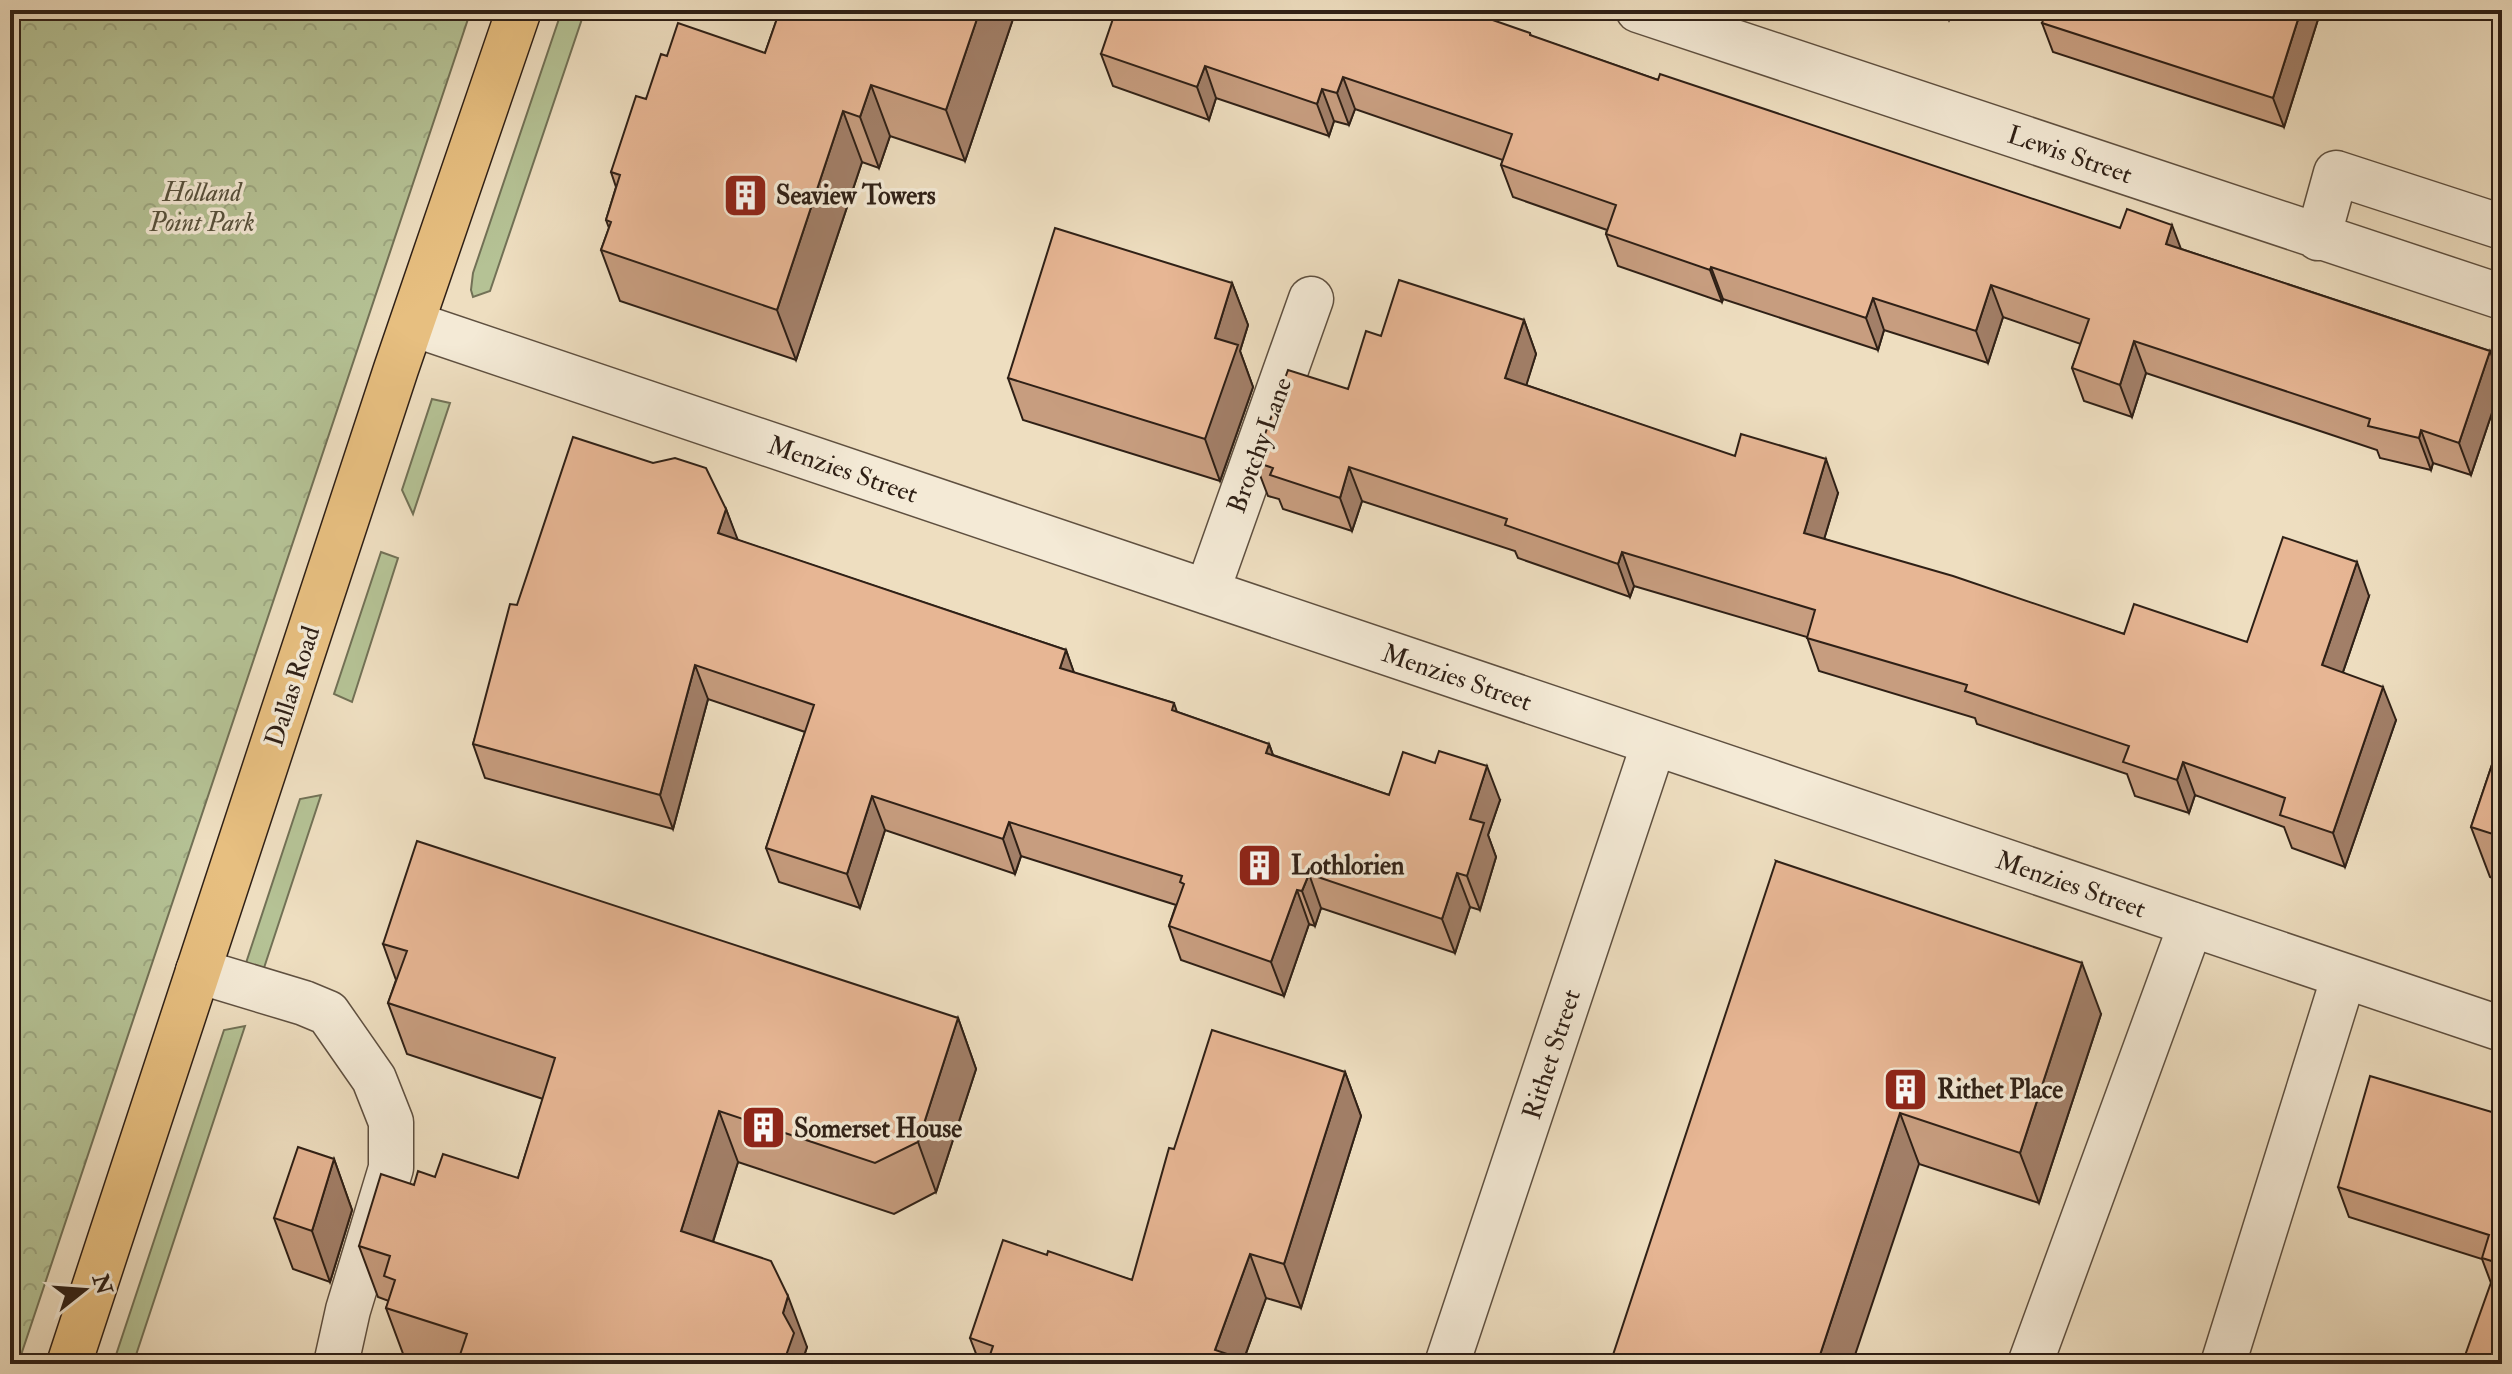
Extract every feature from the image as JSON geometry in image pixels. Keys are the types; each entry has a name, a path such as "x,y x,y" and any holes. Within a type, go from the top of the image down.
{"main road":[{"name":"Dallas Road","path":"69,1364 519,10"}],"street":[{"name":"Lewis Street","path":"1638,10 2502,297"},
{"path":"2318,238 2336,173 2502,227"},
{"name":"Brotchy Lane","path":"1207,592 1311,299"},
{"name":"Menzies Street","path":"413,324 2502,1029"},
{"name":"Rithet Street","path":"1447,1364 1654,743"},
{"path":"2030,1364 2191,924"},
{"path":"198,971 293,999 328,1013 374,1079 391,1122 391,1168 348,1310 336,1364"},
{"path":"2223,1364 2344,976"}],"green space":[{"name":"Holland Point Park","path":"10,10 471,10 18,1364 10,1364"},
{"path":"562,10 585,10 490,291 473,297 473,273"},
{"path":"432,399 450,403 413,514 402,490"},
{"path":"381,552 398,558 352,702 334,694"},
{"path":"321,795 260,980 246,963 300,799"},
{"path":"245,1026 133,1364 113,1364 224,1030"}],"building":[{"name":"Seaview Towers","path":"780,10 980,10 946,110 871,85 860,117 843,111 777,310 601,250 611,222 606,220 620,175 611,172 636,96 646,99 661,54 667,56 678,23 765,53"},
{"path":"1116,10 1464,10 1658,80 1660,74 2120,228 2127,209 2172,225 2166,244 2490,351 2459,443 2421,430 2419,438 2368,426 2370,419 2134,341 2120,385 2072,368 2089,319 1991,285 1976,331 1873,298 1866,318 1711,267 1710,270 1606,234 1616,205 1501,165 1512,134 1343,77 1337,93 1322,89 1317,104 1205,66 1197,87 1101,54"},
{"path":"2047,10 2301,10 2273,98 2042,23"},
{"path":"1055,228 1232,283 1215,338 1238,345 1205,439 1008,378"},
{"path":"1399,280 1524,320 1505,378 1735,456 1741,434 1826,459 1804,533 1953,576 2124,634 2134,604 2247,642 2283,537 2357,562 2322,665 2383,687 2333,833 2280,815 2285,798 2183,762 2177,780 2123,762 2129,746 1965,691 1967,685 1807,638 1815,610 1622,552 1618,564 1505,525 1507,519 1349,467 1340,498 1270,475 1273,468 1255,462 1288,370 1348,389 1366,331 1381,336"},
{"path":"573,437 653,463 675,458 706,468 726,509 718,533 1066,650 1060,668 1174,703 1172,710 1269,744 1266,753 1389,795 1403,752 1435,763 1439,751 1487,766 1470,819 1484,823 1467,876 1457,873 1442,919 1309,874 1302,891 1297,890 1271,962 1169,926 1184,884 1180,882 1182,876 1009,822 1003,839 872,796 847,874 766,848 814,705 695,665 660,795 473,744 510,604 517,605"},
{"path":"2502,735 2502,837 2471,827"},
{"name":"Somerset House","path":"417,841 958,1018 918,1142 875,1163 719,1111 681,1231 771,1261 788,1296 783,1313 794,1333 783,1364 457,1364 467,1334 386,1308 395,1280 384,1276 390,1256 359,1246 381,1174 414,1185 418,1171 435,1177 443,1154 518,1178 555,1058 388,1003 407,951 383,944"},
{"name":"Rithet Place","path":"1776,861 2082,963 2020,1153 1900,1113 1817,1364 1610,1364"},
{"path":"1212,1030 1345,1072 1284,1264 1250,1254 1215,1350 1257,1364 987,1364 993,1346 970,1338 1003,1240 1047,1255 1048,1251 1132,1280 1169,1148 1174,1149"},
{"path":"2370,1076 2502,1115 2502,1364 2462,1364 2498,1263 2482,1258 2489,1235 2338,1187"},
{"path":"298,1147 334,1159 312,1231 274,1218"}],"place":[{"name":"Seaview Towers","path":"745,195"},
{"name":"Lothlorien","path":"1260,865"},
{"name":"Rithet Place","path":"1906,1089"},
{"name":"Somerset House","path":"763,1128"}]}
